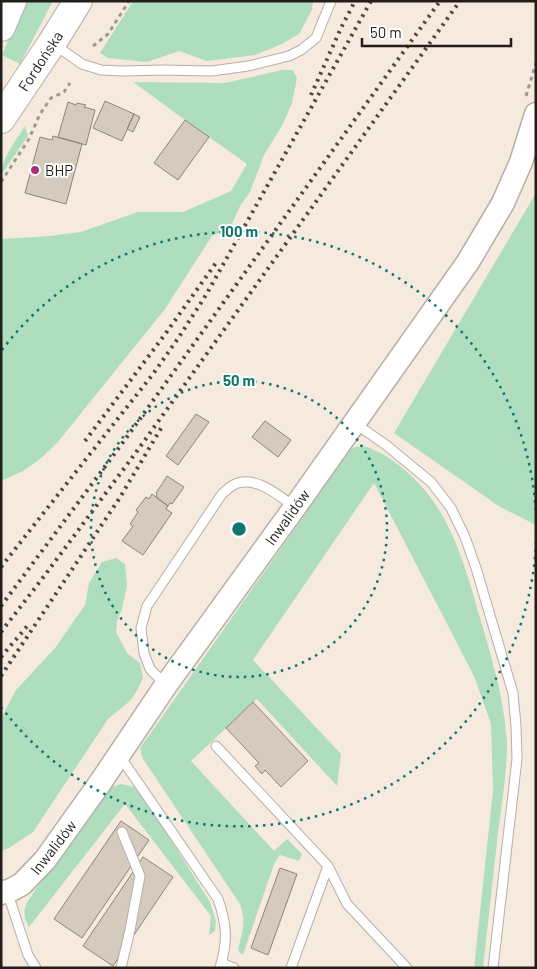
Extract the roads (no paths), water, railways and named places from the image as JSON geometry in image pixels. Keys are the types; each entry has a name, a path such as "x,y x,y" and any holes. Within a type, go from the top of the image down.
{"main road":[{"path":"1,27 12,1"},
{"name":"Fordońska","path":"1,120 78,1"}],"street":[{"name":"Inwalidów","path":"4,892 22,884 45,860 166,685 295,507 468,262 503,203 521,162 536,114"}],"lane":[{"path":"52,43 82,64 101,70 212,71 248,66 289,56 301,50 316,38 331,1"},
{"path":"354,423 386,445 430,482 451,508 465,537 476,568 513,693 516,726 516,760 493,968"},
{"path":"166,685 150,669 144,653 141,628 147,606 222,494 237,483 252,482 269,489 295,507"},
{"path":"216,746 328,866 347,904 407,968"},
{"path":"119,755 218,899 224,918 226,935 220,965 234,968"},
{"path":"120,968 130,930 140,876 122,832"},
{"path":"291,968 328,866"},
{"path":"4,892 28,955 36,968"}],"railway":[{"path":"311,95 355,1"},
{"path":"1,567 153,374 179,337 206,295 371,1"},
{"path":"1,606 124,441 440,1"},
{"path":"1,632 137,451 460,1"},
{"path":"85,441 218,260"},
{"path":"1,676 119,499 163,425"},
{"path":"1,657 29,624"}],"place":[{"name":"BHP","path":"35,170"}]}
